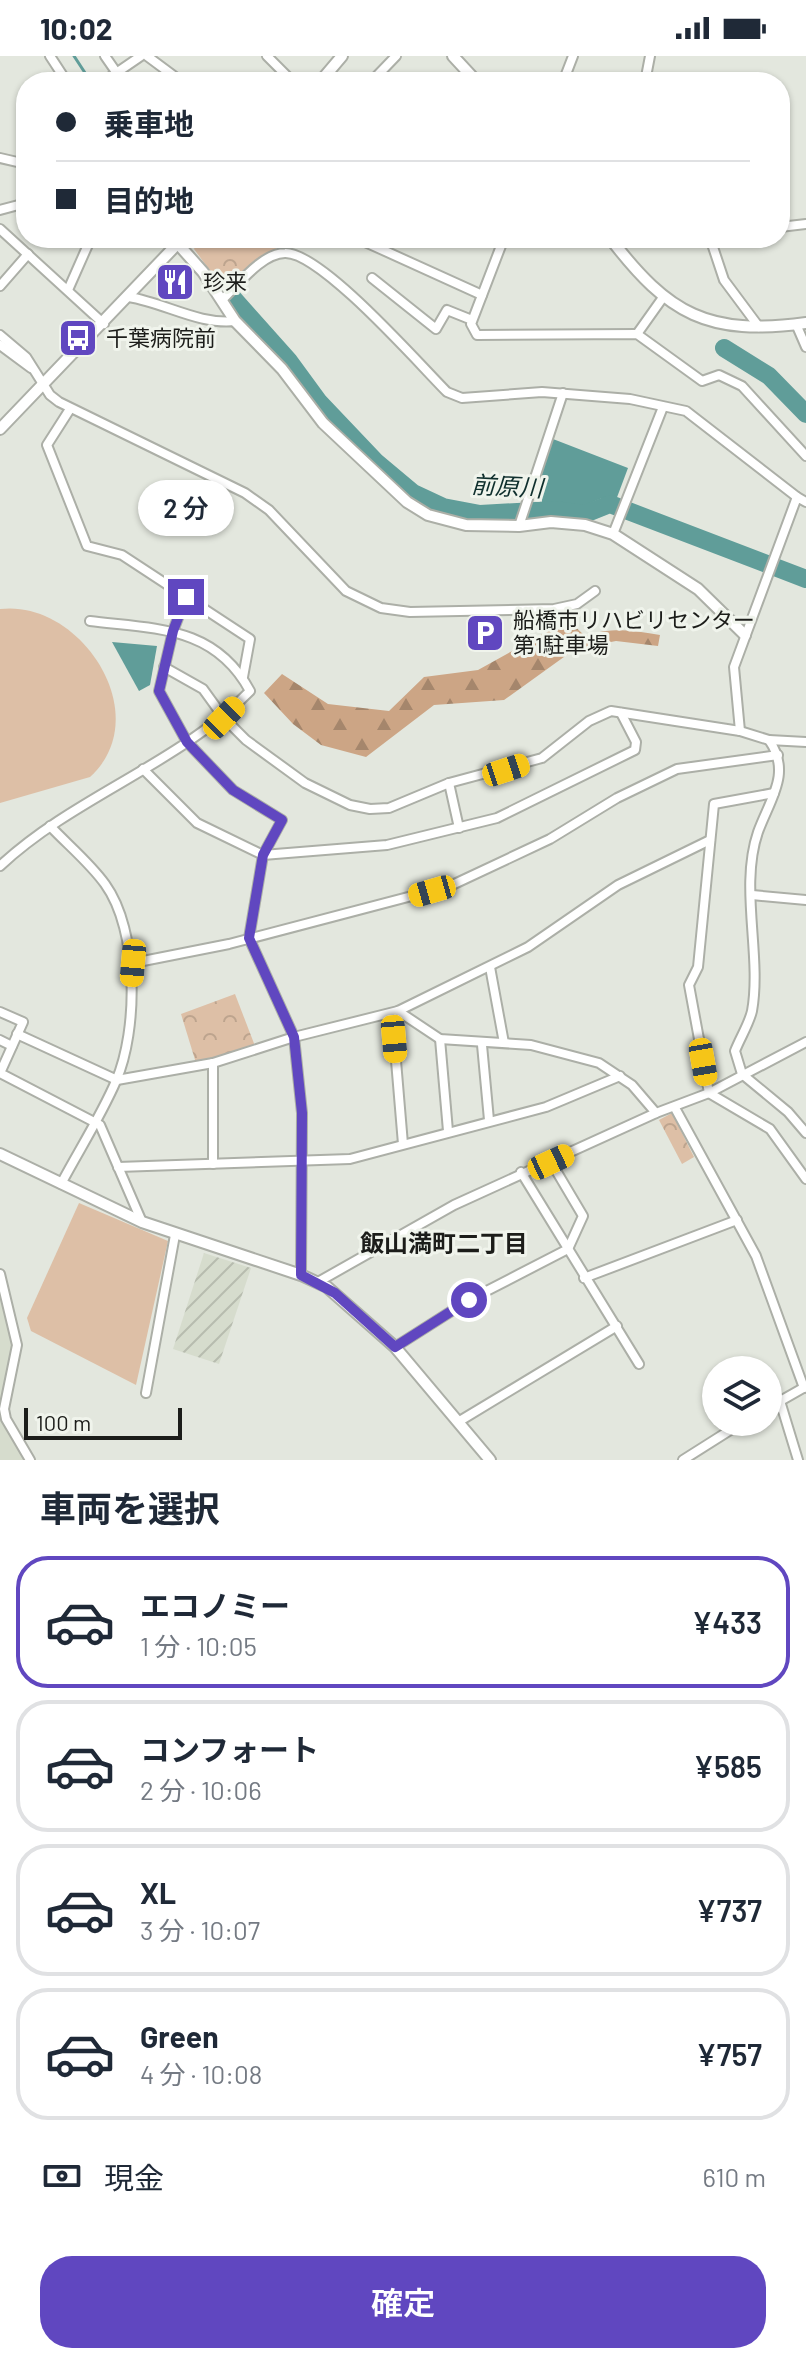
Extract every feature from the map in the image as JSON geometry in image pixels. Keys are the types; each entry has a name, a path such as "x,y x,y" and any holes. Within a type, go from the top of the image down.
{"street":[{"path":"118,72 141,56"},
{"path":"147,56 169,72"},
{"path":"267,56 283,72"},
{"path":"328,72 342,56"},
{"path":"381,72 396,56"},
{"path":"453,56 468,72"},
{"path":"0,229 16,243"},
{"path":"21,248 104,324"},
{"path":"68,290 87,248"},
{"path":"0,429 104,324 171,248"},
{"path":"184,248 235,321 282,369 323,423 407,502 428,515 466,525 519,526 551,522 585,525 613,534 698,589 745,635"},
{"path":"378,248 482,295"},
{"path":"500,248 472,320 477,335 637,334 702,381 719,375 742,386 806,456"},
{"path":"618,248 639,275 664,296 714,324 759,327 801,323 806,347"},
{"path":"713,248 724,280 759,327"},
{"path":"222,300 267,259 285,253 306,259 339,284 447,392 462,398 563,393 630,399 686,411 802,500 771,566 734,667 740,731"},
{"path":"0,286 28,254"},
{"path":"372,278 436,329 447,310 472,320"},
{"path":"637,334 664,296"},
{"path":"129,297 175,307 207,322 235,321"},
{"path":"0,335 26,357 50,395 70,409 212,474 245,493 269,510 346,591 381,608 410,612 537,611 577,604 595,591"},
{"path":"0,345 35,371"},
{"path":"519,526 563,393"},
{"path":"613,534 663,407"},
{"path":"70,409 47,445 87,546 122,555 250,639 243,677"},
{"path":"186,597 173,631 159,691 187,742 233,790 282,820 263,855 249,938 294,1037 302,1113 301,1275"},
{"path":"0,866 50,826 224,718 250,691 223,652 173,631 90,621"},
{"path":"164,667 203,689 224,718 293,775 350,805 389,808 449,783 542,758 589,721 611,711 740,731 769,740 806,742"},
{"path":"143,769 197,823 263,855 387,845 497,818 635,750 636,742 621,713"},
{"path":"769,740 778,755 781,778 757,835 752,895 752,1014 735,1051 742,1074 788,1112 806,1133"},
{"path":"133,963 249,938 426,892 483,873 550,839 617,798 677,769 778,755"},
{"path":"449,783 459,828"},
{"path":"774,793 714,804 698,967 689,985 709,1093 770,1129 806,1179"},
{"path":"50,826 105,884 115,902 133,963 127,1028 117,1080 61,1184"},
{"path":"17,1034 117,1080 213,1063 294,1037 395,1012 528,947 618,885 710,840"},
{"path":"752,895 806,900"},
{"path":"490,967 504,1043"},
{"path":"0,1012 23,1022 0,1073 100,1125 142,1222"},
{"path":"395,1012 440,1039 482,1045 504,1043 572,1054 599,1063 644,1096 656,1113"},
{"path":"395,1012 403,1144"},
{"path":"440,1039 448,1131"},
{"path":"0,1040 12,1046"},
{"path":"318,1282 395,1236 521,1172 551,1162 656,1113 709,1093 806,1042"},
{"path":"482,1045 489,1120"},
{"path":"213,1063 213,1164"},
{"path":"118,1167 350,1159 546,1107 620,1076"},
{"path":"675,1108 737,1220 774,1298 805,1387 782,1400"},
{"path":"0,1154 142,1222 318,1282 395,1347 487,1459"},
{"path":"395,1347 469,1300 568,1249 583,1216 551,1162"},
{"path":"521,1172 639,1364"},
{"path":"584,1278 737,1220"},
{"path":"146,1393 175,1235"},
{"path":"0,1274 17,1345 4,1409 6,1419 30,1460"},
{"path":"458,1422 617,1326"},
{"path":"782,1409 795,1459"},
{"path":"683,1460 721,1436"}],"shaded area":[{"path":"204,1253 251,1268 219,1364 173,1349"},
{"path":"0,1286 14,1345 0,1409"},
{"path":"0,1412 3,1423 25,1460 0,1460"}],"green space":[{"path":"194,248 277,248 222,287"},
{"path":"0,609 30,611 58,622 82,642 100,666 112,694 116,724 109,752 90,777 0,803"},
{"path":"568,620 585,636 622,630 660,635 658,646 616,641 575,649 504,700 434,705 366,757 321,745 293,724 264,693 282,674 328,704 389,711 424,677 478,670"},
{"path":"235,994 255,1046 196,1063 181,1014"},
{"path":"672,1113 694,1157 682,1164 659,1120"},
{"path":"79,1203 168,1241 136,1385 31,1331 27,1318"}],"water":[{"path":"553,439 628,468 616,500 602,498 579,508 542,507 542,498 533,495"},
{"path":"112,642 157,646 150,685 139,691"}],"waterway":[{"name":"前原川","path":"74,56 84,72"},
{"name":"前原川","path":"232,297 289,361 319,402 376,462 413,493 443,507 480,514 554,510 585,514 610,504 806,579"},
{"name":"前原川","path":"724,348 769,376 806,414"}],"place":[{"name":"珍来","path":"175,282"},
{"name":"千葉病院前","path":"78,338"},
{"name":"船橋市リハビリセンター 第1駐車場","path":"485,633"}],"district":[{"name":"飯山満町二丁目","path":"444,1244"}],"route":[{"path":"186,597 173,631 159,691 187,742 233,790 282,820 263,855 249,938 294,1037 302,1113 301,1275 335,1293 395,1347 469,1300"}]}
